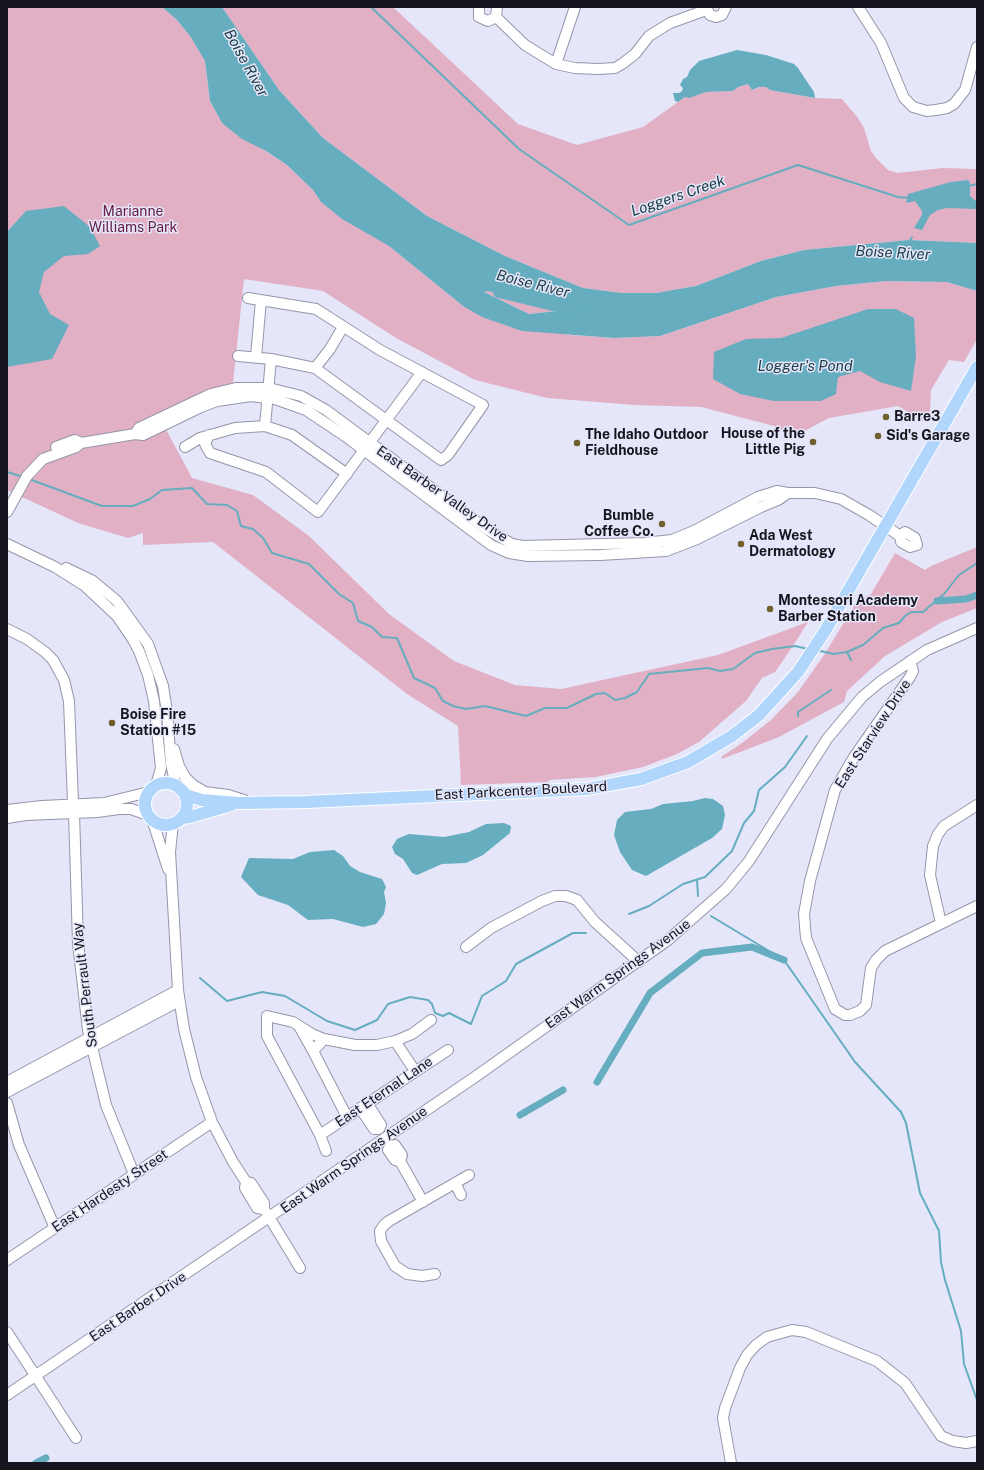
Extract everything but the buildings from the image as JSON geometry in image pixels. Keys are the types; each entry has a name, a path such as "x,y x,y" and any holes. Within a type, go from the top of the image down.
{"main road":[{"name":"East Parkcenter Boulevard","path":"185,796 202,800 253,803 306,802 587,789 641,779 688,762 732,736 759,715 800,669 825,630 975,371"},
{"path":"164,783 176,786 185,796 187,807 178,820 162,824 150,817 145,803 150,790 164,783"},
{"name":"East Parkcenter Boulevard","path":"178,820 238,803"}],"street":[{"path":"479,7 478,14 482,19 491,21 497,12 525,45 556,64 575,68 615,68 629,60 649,36 670,23 706,8 710,15 716,17 722,15 726,7"},
{"path":"556,64 575,7"},
{"path":"858,7 881,43 902,94 913,107 926,111 947,108 954,104 965,90 977,47"},
{"path":"238,356 271,359 315,368 441,460 448,456 483,405 380,350 316,309 248,298"},
{"path":"256,357 261,300"},
{"path":"315,368 330,349 344,326"},
{"path":"265,426 271,359"},
{"path":"209,435 205,444 210,454 266,472 318,512 422,372"},
{"name":"East Barber Valley Drive","path":"7,512 26,476 43,459 76,447 81,443 135,434 143,435 201,407 217,401 268,393 306,410 367,447 503,540 523,546 644,543 672,540 694,531 758,497 776,491 815,494 841,499 900,536"},
{"path":"185,447 209,435 235,428 265,426 292,435 347,474"},
{"path":"7,544 55,567 97,596 117,616 139,651 148,675 154,701 161,761 160,774 150,790 104,803 7,818"},
{"path":"36,557 55,563 93,581 117,601 128,613 148,644 163,686 171,764 176,786"},
{"name":"East Warm Springs Avenue","path":"178,820 170,845 178,990 184,1029 196,1077 212,1122 246,1182 245,1188 258,1208 267,1214 388,1142 639,962 678,932 726,889 749,861 839,722 862,697 927,650 977,628"},
{"name":"South Perrault Way","path":"7,629 27,639 53,660 64,680 69,701 78,943 90,1042 106,1105 134,1174"},
{"name":"East Starview Drive","path":"910,661 913,671 910,677 854,757 836,790 810,881 804,927 808,945 833,1005 839,1012 850,1015 860,1011 866,1005 869,975 876,960 898,944 977,906"},
{"path":"168,728 179,766 185,777 193,785 205,792 228,795 253,803"},
{"path":"941,923 930,875 933,846 938,834 944,826 977,804"},
{"path":"7,810 119,808 131,809 150,817"},
{"name":"East Warm Springs Avenue","path":"150,817 172,880"},
{"path":"466,947 491,928 542,901 555,896 566,896 577,900 595,922 639,962"},
{"path":"7,1092 178,990"},
{"path":"7,1082 180,1001"},
{"path":"326,1151 320,1135 267,1036 267,1016 298,1024 312,1034 324,1039 355,1045 377,1045 394,1041 412,1034 431,1020"},
{"path":"298,1024 347,1117"},
{"path":"312,1051 324,1039"},
{"path":"394,1041 415,1071"},
{"name":"East Eternal Lane","path":"320,1135 448,1050"},
{"path":"7,1103 19,1145 55,1228"},
{"path":"364,1106 381,1125 379,1129 388,1142 388,1150 395,1160 400,1161 423,1202"},
{"name":"East Hardesty Street","path":"7,1260 212,1122"},
{"path":"435,1274 422,1276 407,1274 395,1266 380,1241 380,1232 388,1221 469,1176"},
{"path":"455,1183 461,1195"},
{"path":"267,1214 300,1268"},
{"name":"East Barber Drive","path":"7,1395 35,1377 267,1214"},
{"path":"731,1463 724,1418 725,1408 740,1368 747,1355 761,1341 779,1332 792,1330 806,1332 877,1361 905,1383 941,1436 953,1442 977,1440"},
{"path":"7,1332 76,1438"}],"green space":[{"name":"Marianne Williams Park","path":"7,7 162,7 177,20 190,36 205,61 210,101 222,123 287,165 313,190 321,202 389,246 463,306 570,335 614,338 660,336 776,297 836,286 886,281 947,282 977,291 977,339 964,362 949,360 931,390 930,414 925,422 898,406 829,418 795,436 774,426 701,407 635,405 547,398 475,380 396,338 323,291 244,279 232,392 162,422 192,478 253,495 309,536 389,614 454,661 515,685 561,689 718,655 808,622 775,672 762,678 746,701 699,742 677,754 643,767 596,777 549,780 548,782 461,785 458,726 407,694 213,542 143,545 143,533 128,538 78,523 7,490"},
{"path":"222,7 393,7 518,124 577,145 643,127 685,97 706,92 733,91 738,87 748,84 752,90 760,87 766,87 770,90 815,98 842,99 858,118 864,128 871,151 888,170 897,173 943,168 977,169 977,243 909,240 804,250 761,261 696,286 656,293 622,293 583,288 505,256 427,216 323,138 279,90"},
{"path":"488,291 503,295 551,300 568,307 566,310 529,314 484,292"},
{"path":"977,547 977,608 942,622 885,656 847,691 844,702 779,737 722,759 721,757 742,743 771,720 798,692 824,655 857,601 871,594 895,553 925,570 931,566"}],"water":[{"path":"162,7 222,7 279,90 323,138 427,216 505,256 583,288 622,293 656,293 696,286 761,261 804,250 909,240 977,243 977,291 947,282 886,281 836,286 776,297 660,336 614,338 522,331 482,317 463,306 389,246 342,219 321,202 313,190 287,165 266,151 242,139 222,123 210,101 205,61 190,36 177,20","holes":["488,291 503,295 551,300 568,308 566,310 529,314 484,292"]},
{"path":"737,50 766,55 794,64 814,92 815,98 770,90 766,87 759,87 752,90 748,84 738,87 733,91 706,92 689,98 685,97 678,102 675,101 673,93 679,93 682,91 683,88 680,85 683,79 687,77 690,70 699,61"},
{"path":"968,180 970,183 970,196 977,202 977,209 947,208 938,210 930,215 922,230 914,228 922,215 922,211 915,201 906,203 908,194 951,182"},
{"path":"64,206 90,227 100,246 88,254 64,256 44,272 39,292 50,314 69,325 52,359 7,367 7,232 26,211"},
{"name":"Logger's Pond","path":"868,309 896,309 914,318 916,356 911,391 880,382 860,371 838,377 836,394 821,401 774,401 740,394 713,379 714,352 746,339 781,338"},
{"path":"705,798 713,799 723,806 725,815 722,829 712,838 646,876 632,870 620,852 614,835 617,820 625,812 651,809 663,804 693,801"},
{"path":"504,823 511,826 510,833 483,855 466,863 442,864 417,875 412,873 403,859 395,854 392,847 397,839 409,834 444,837 469,832 486,824"},
{"path":"334,850 343,856 350,866 360,872 382,879 386,887 384,892 386,903 384,914 376,924 363,927 333,919 308,920 288,905 258,895 241,877 249,858 293,859 310,852"}],"waterway":[{"name":"Loggers Creek","path":"371,7 519,149 629,225 798,165 898,197 910,198"},
{"name":"Loggers Creek","path":"969,186 977,184"},
{"path":"909,242 912,237"},
{"name":"Boise River","path":"499,292 582,312"},
{"path":"7,472 23,477"},
{"path":"29,479 102,506 133,506 150,499 162,490 192,488 207,504 227,505 237,511 241,526 253,529 263,538 272,553 309,564 339,594 353,603 358,621 372,627 382,637 397,638 414,678 435,688 443,701 453,706 466,709 485,706 526,716 545,708 567,708 596,694 605,693 615,700 625,698 637,692 649,674 708,668 720,671 733,669 755,653 795,646 808,649"},
{"path":"816,650 834,654 847,652 863,645 883,628 899,623 911,612 923,612 944,594 959,575 977,563"},
{"path":"937,601 966,599 977,595"},
{"path":"847,652 851,660"},
{"path":"798,716 798,712 831,690"},
{"path":"629,914 649,906 683,884 705,877 732,851 744,823 754,811 759,790 785,767 807,736"},
{"path":"697,880 698,896"},
{"path":"711,916 784,960 855,1062 901,1112 906,1123 920,1193 939,1231 941,1262 945,1280 961,1331 964,1364 977,1400"},
{"path":"200,978 227,1001 262,992 285,996 327,1021 355,1030 377,1020 388,1004 410,997 428,1000 432,1004 435,1013 443,1016 449,1013 471,1024 482,996 506,981 516,964 573,933 586,933"},
{"path":"597,1082 650,993 702,953 752,947 784,960"},
{"path":"520,1115 563,1090"},
{"path":"36,1463 46,1458"}],"place":[{"name":"Barre3","path":"886,417"},
{"name":"Sid's Garage","path":"878,436"},
{"name":"House of the Little Pig","path":"813,442"},
{"name":"The Idaho Outdoor Fieldhouse","path":"577,443"},
{"name":"Bumble Coffee Co.","path":"662,524"},
{"name":"Ada West Dermatology","path":"741,544"},
{"name":"Montessori Academy Barber Station","path":"770,609"},
{"name":"Boise Fire Station #15","path":"112,723"}]}
